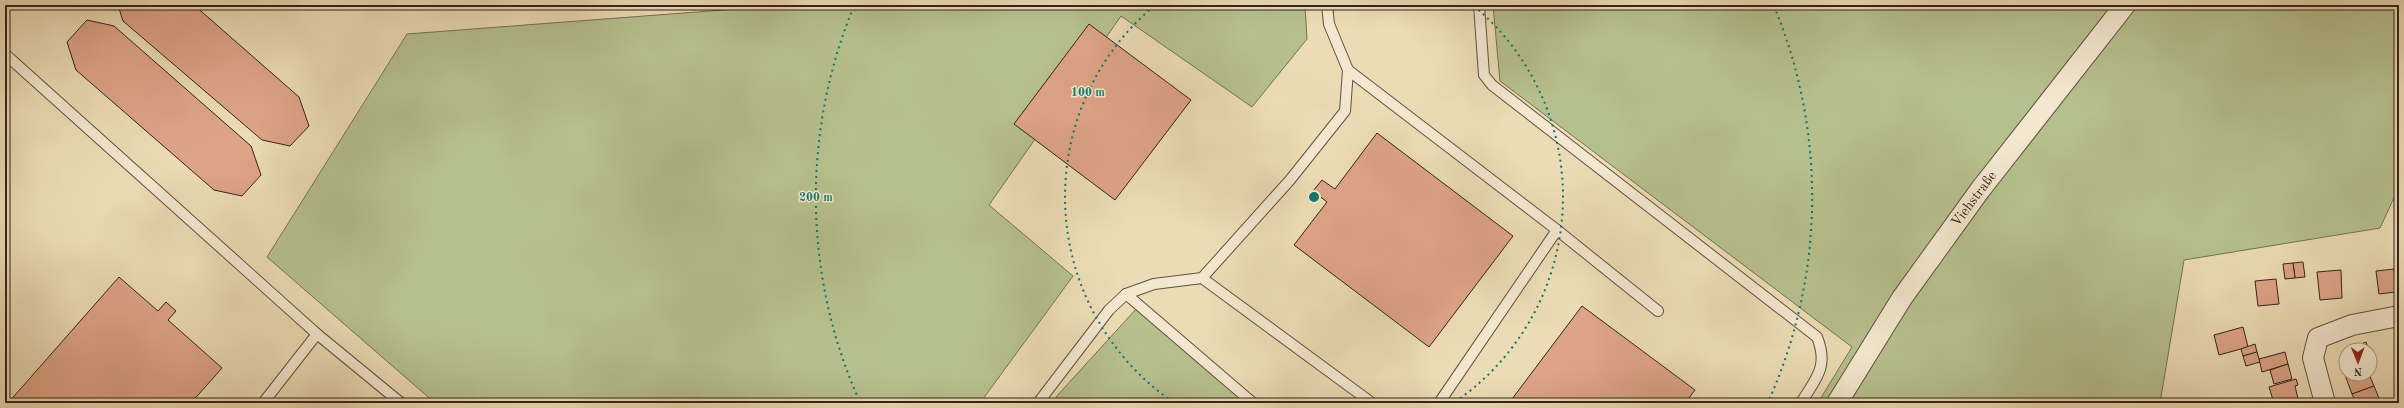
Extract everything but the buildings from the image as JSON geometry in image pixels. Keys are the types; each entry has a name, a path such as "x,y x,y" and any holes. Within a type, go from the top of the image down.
{"street":[{"name":"Viehstraße","path":"1837,403 1902,298 1948,234 2125,5"},
{"path":"2325,403 2312,358 2318,338 2352,325 2399,316"}],"lane":[{"path":"1038,403 1109,310 1126,294 1154,284 1202,278 1290,180 1345,111 1348,70 1329,24 1327,5"},
{"path":"1480,5 1484,75 1492,85 1817,337 1823,352 1821,369 1801,403"},
{"path":"5,54 317,334 401,403"},
{"path":"1348,70 1557,230 1658,311"},
{"path":"1439,403 1557,230"},
{"path":"1202,278 1372,403"},
{"path":"1126,294 1253,403"},
{"path":"263,403 317,334"}],"green space":[{"path":"789,5 1305,5 1307,39 1252,107 1121,16 989,205 1073,276 980,403 435,403 267,257 407,34"},
{"path":"1493,5 2399,5 2399,187 2380,228 2184,260 2160,403 1822,403 1819,401 1852,347 1500,81"},
{"path":"1137,308 1247,403 1064,403 1056,397"}]}
